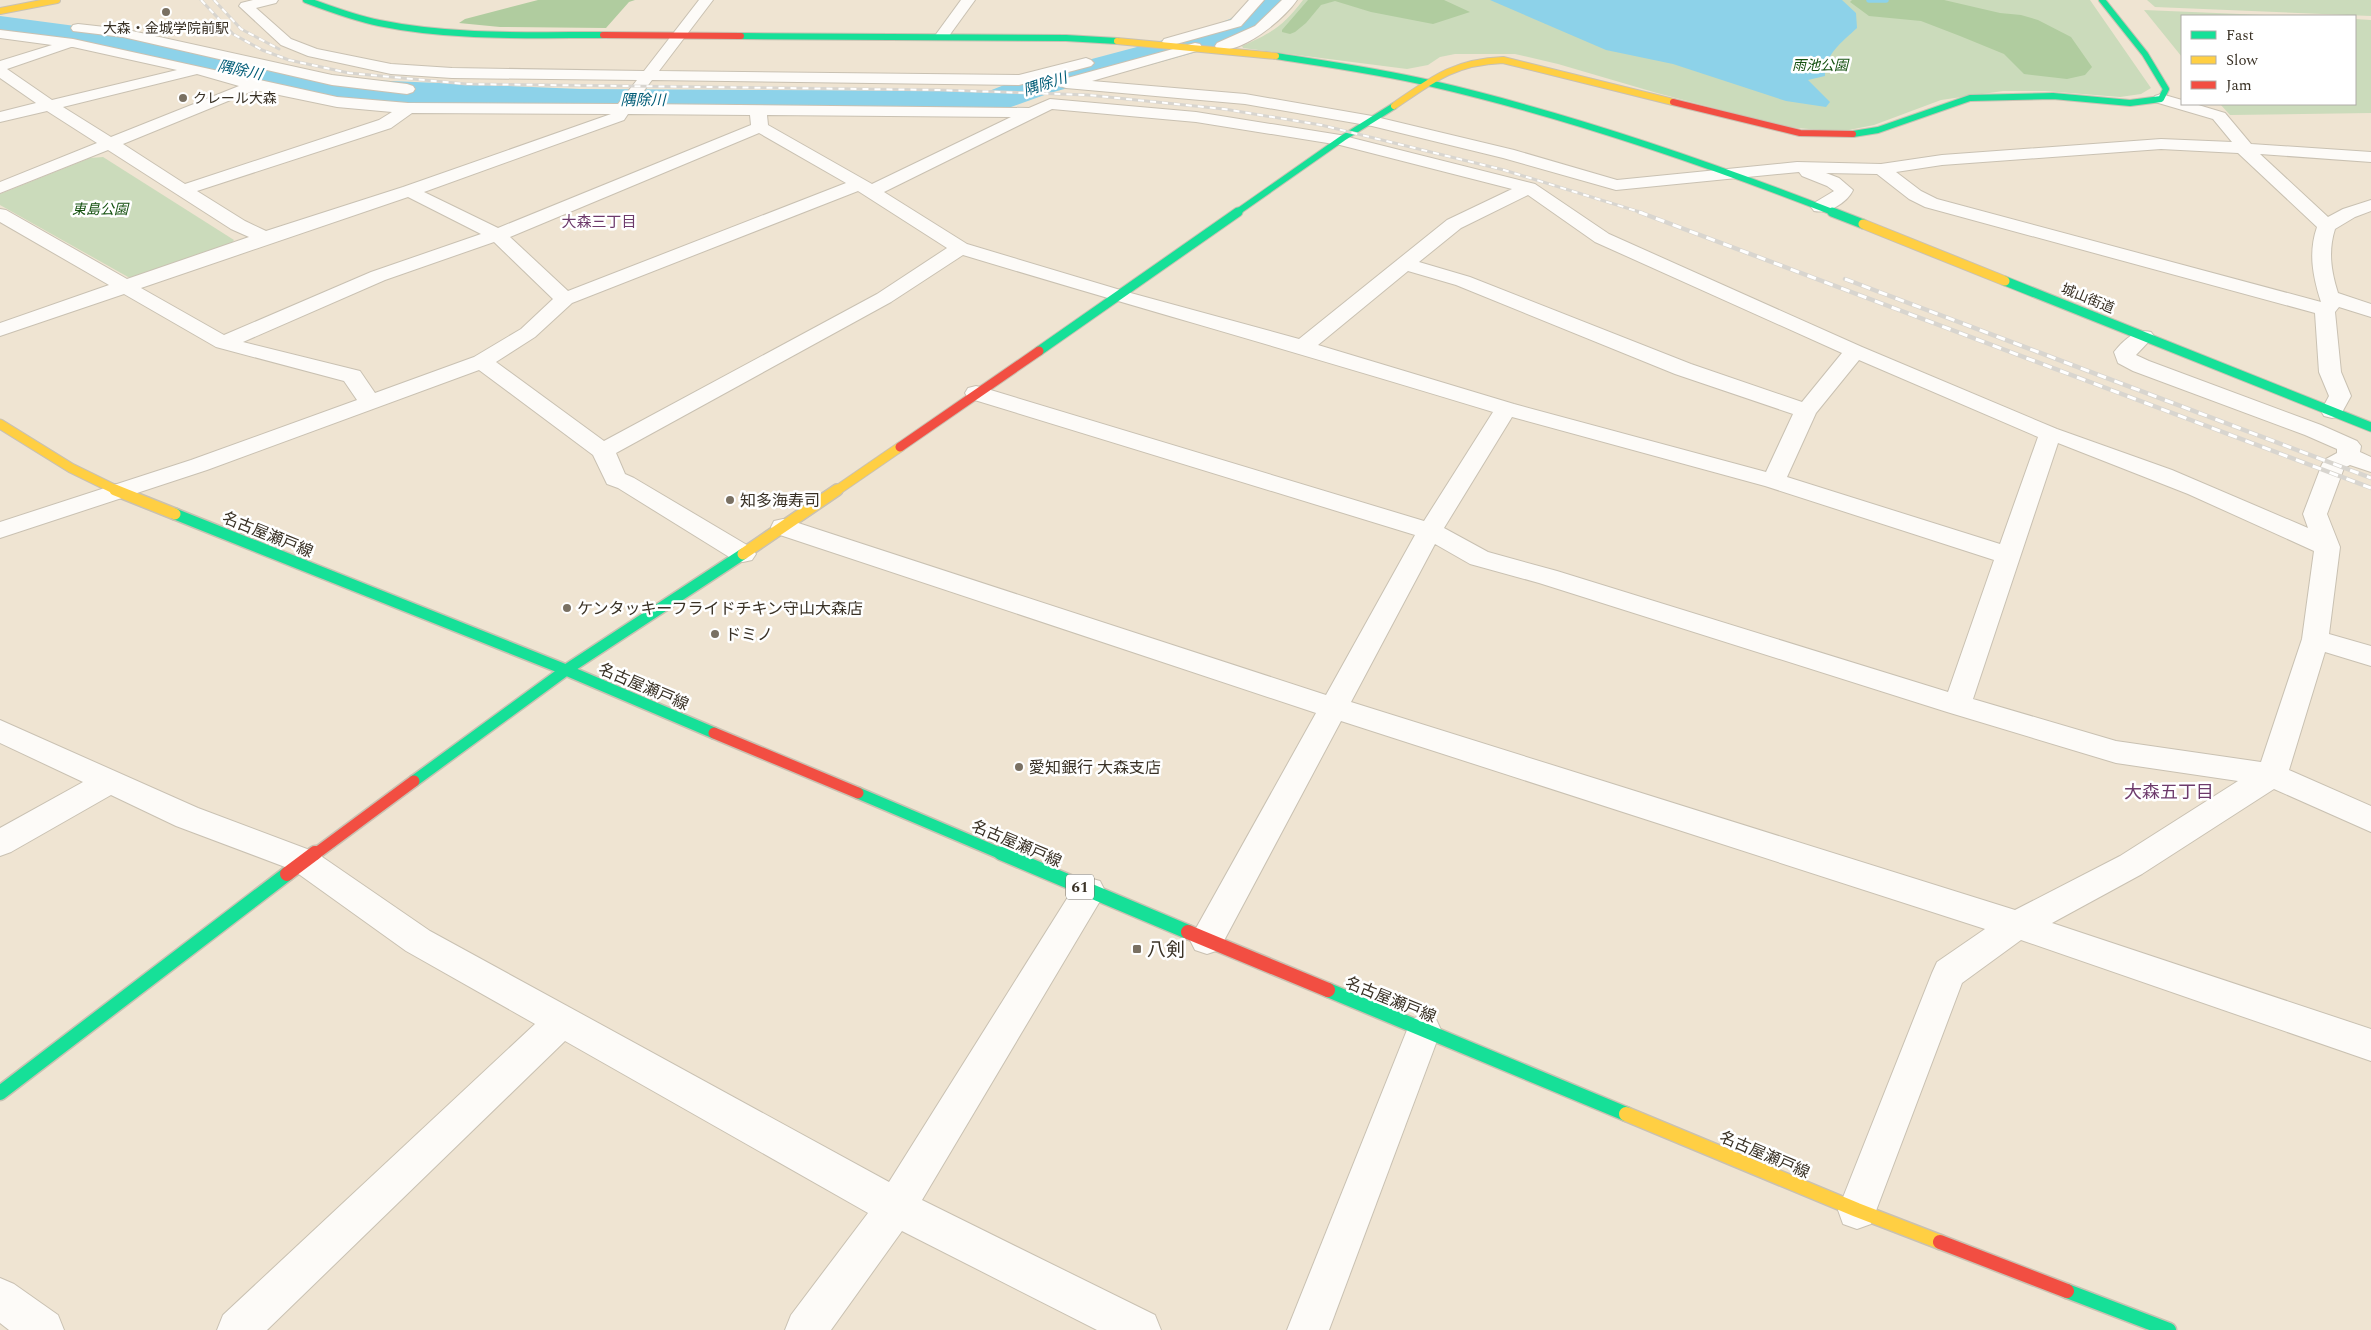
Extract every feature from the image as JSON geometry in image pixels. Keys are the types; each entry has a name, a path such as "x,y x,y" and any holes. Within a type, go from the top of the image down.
{"street":[{"path":"0,11 57,0"},
{"path":"271,0 246,6 286,42 313,53 391,68 452,73 529,75 648,74 1019,80 1166,44 1236,22 1244,16 1257,0"},
{"name":"城山街道","path":"306,0 344,15 402,27 456,34 675,37 1066,38 1166,44 1298,59 1428,82 1555,114 1731,173 2371,426"},
{"path":"0,330 126,285 409,191 618,117 627,98 706,0"},
{"path":"941,37 968,0"},
{"path":"1212,49 1247,37 1275,19 1290,0"},
{"path":"2102,0 2145,54 2166,89 2161,98"},
{"path":"0,19 45,24"},
{"path":"64,26 124,33 332,80 419,90"},
{"path":"0,34 73,43 199,70 254,85 337,102 408,108 627,98 759,118 1032,112"},
{"path":"0,66 73,43"},
{"path":"1191,47 1066,83 1245,99 1372,121 1508,154 1616,185 1797,167 1881,169 1942,160 2161,144 2197,144 2371,157"},
{"path":"0,1093 304,862 566,670 783,527 1120,296 1340,140 1372,121 1428,82 1463,62 1503,60 1800,133 1844,136 1878,130 1970,98 2053,96 2130,103 2161,98 2181,104"},
{"path":"0,117 199,70"},
{"path":"0,71 49,106 238,225 265,238"},
{"path":"0,188 254,85"},
{"path":"0,530 120,492 482,362 528,333 564,299 866,188 1050,104 1196,117 1340,140 1529,188 1602,238 1855,352 2050,434 2164,474 2229,501 2327,547"},
{"path":"2184,105 2219,116 2242,143 2244,149 2327,226"},
{"path":"184,190 385,124 408,108"},
{"path":"759,118 960,248 1506,409 1773,482 2009,556"},
{"path":"223,343 378,276 498,235 759,118"},
{"path":"1797,167 1833,182 1844,190 1841,196 1820,207"},
{"path":"1881,169 1915,195 1931,203 2327,303 2371,311"},
{"path":"1303,348 1454,224 1529,188"},
{"path":"409,191 498,235 564,299"},
{"path":"2332,411 2340,396 2330,372 2327,303 2320,255 2322,238 2327,226 2349,213 2371,205"},
{"path":"0,214 126,285 223,343 352,376 370,402"},
{"path":"603,451 884,298 960,248"},
{"path":"1406,264 1463,281 1683,369 1806,411"},
{"path":"1857,1210 1949,973 2018,925 2131,864 2272,775 2316,639 2327,547 2315,514 2334,464 2359,461 2349,446 2313,430 2141,366 2126,358 2125,352 2144,336"},
{"path":"1773,482 1806,411 1855,352"},
{"path":"482,362 603,451 615,479 626,483 743,554"},
{"path":"976,393 1430,531 1479,558 1548,577 1957,705 2116,752 2272,775 2371,820"},
{"path":"1207,940 1430,531 1506,409"},
{"name":"名古屋瀬戸線","path":"0,424 71,468 120,492 566,670 1089,891 1857,1210 2169,1330"},
{"path":"1957,705 2050,434"},
{"path":"783,527 1335,708 2018,925 2371,1045"},
{"path":"2316,639 2371,656"},
{"path":"0,731 187,817 304,862 418,941 896,1207 1140,1330"},
{"path":"0,843 109,782"},
{"path":"806,1330 896,1207 1089,891"},
{"path":"238,1330 563,1020"},
{"path":"1308,1330 1424,1030"},
{"path":"0,1298 43,1330"}],"green space":[{"path":"538,0 635,0 629,2 606,28 500,27 459,23 465,19"},
{"name":"雨池公園","path":"1303,0 2090,0 2151,88 2141,94 2120,97 2045,91 2003,91 1941,100 1874,125 1844,131 1820,130 1787,127 1515,54 1455,54 1440,57 1428,65 1407,69 1243,48 1242,46 1283,23"},
{"path":"1308,0 1444,0 1470,12 1433,24 1371,12 1335,1 1321,5 1306,23 1295,32 1290,34 1282,32"},
{"path":"1852,0 1944,0 2000,13 2021,15 2038,20 2071,37 2092,67 2085,75 2067,79 2024,74 2004,54 1921,21 1869,16 1850,2"},
{"path":"2147,0 2371,0 2371,16 2356,15 2155,7"},
{"path":"2144,10 2264,15 2181,15 2181,56"},
{"path":"2356,19 2371,20 2371,113 2230,115 2221,105 2356,105"},
{"name":"東島公園","path":"103,157 234,240 230,246 137,277 128,277 0,205 0,194 90,158"}],"water":[{"path":"1490,0 1842,0 1856,13 1857,28 1831,55 1825,76 1808,80 1830,102 1826,107 1786,101 1673,64 1606,50"}],"waterway":[{"name":"隅除川","path":"0,26 113,41 250,74 367,91 580,100 994,102 1037,85 1213,37 1242,26 1266,7 1271,0"},
{"path":"1869,0 1886,0"}],"railway":[{"path":"201,0 233,34 262,50 289,60 349,73 466,84 941,90 1088,95 1224,109 1321,125 1504,170 1643,213"},
{"path":"214,0 241,29 279,49"},
{"path":"1639,212 2371,488"},
{"path":"1845,279 2371,478"}],"traffic: fast":[{"path":"306,0 341,14 415,29 490,35 603,35"},
{"path":"1853,134 1878,130 1970,98 2053,96 2130,103 2161,99 2166,89 2145,54 2102,0"},
{"path":"741,36 1066,38 1117,41"},
{"path":"1276,56 1352,68 1427,83 1575,121 1720,169 1863,224"},
{"path":"1039,351 1343,138 1394,106"},
{"path":"2005,281 2371,427"},
{"path":"175,514 566,670 714,733"},
{"path":"414,781 566,670 743,554"},
{"path":"858,793 1188,932"},
{"path":"0,1093 287,874"},
{"path":"1328,990 1626,1114"},
{"path":"2067,1291 2169,1330"}],"traffic: slow":[{"path":"0,11 57,0"},
{"path":"1117,41 1276,56"},
{"path":"1394,106 1456,67 1470,63 1503,60 1673,102"},
{"path":"1863,224 2005,281"},
{"path":"0,424 71,468 120,492 175,514"},
{"path":"743,554 900,447"},
{"path":"1626,1114 1857,1210 1940,1242"}],"traffic: jam":[{"path":"603,35 741,36"},
{"path":"1673,102 1800,133 1853,134"},
{"path":"900,447 1039,351"},
{"path":"714,733 858,793"},
{"path":"287,874 414,781"},
{"path":"1188,932 1328,990"},
{"path":"1940,1242 2067,1291"}],"place":[{"name":"大森・金城学院前駅","path":"166,12"},
{"name":"クレール大森","path":"183,98"},
{"name":"知多海寿司","path":"730,500"},
{"name":"ケンタッキーフライドチキン守山大森店","path":"567,608"},
{"name":"ドミノ","path":"715,634"},
{"name":"愛知銀行 大森支店","path":"1019,767"},
{"name":"八剣","path":"1137,949"}],"district":[{"name":"大森三丁目","path":"599,222"},
{"name":"大森五丁目","path":"2169,792"}]}
